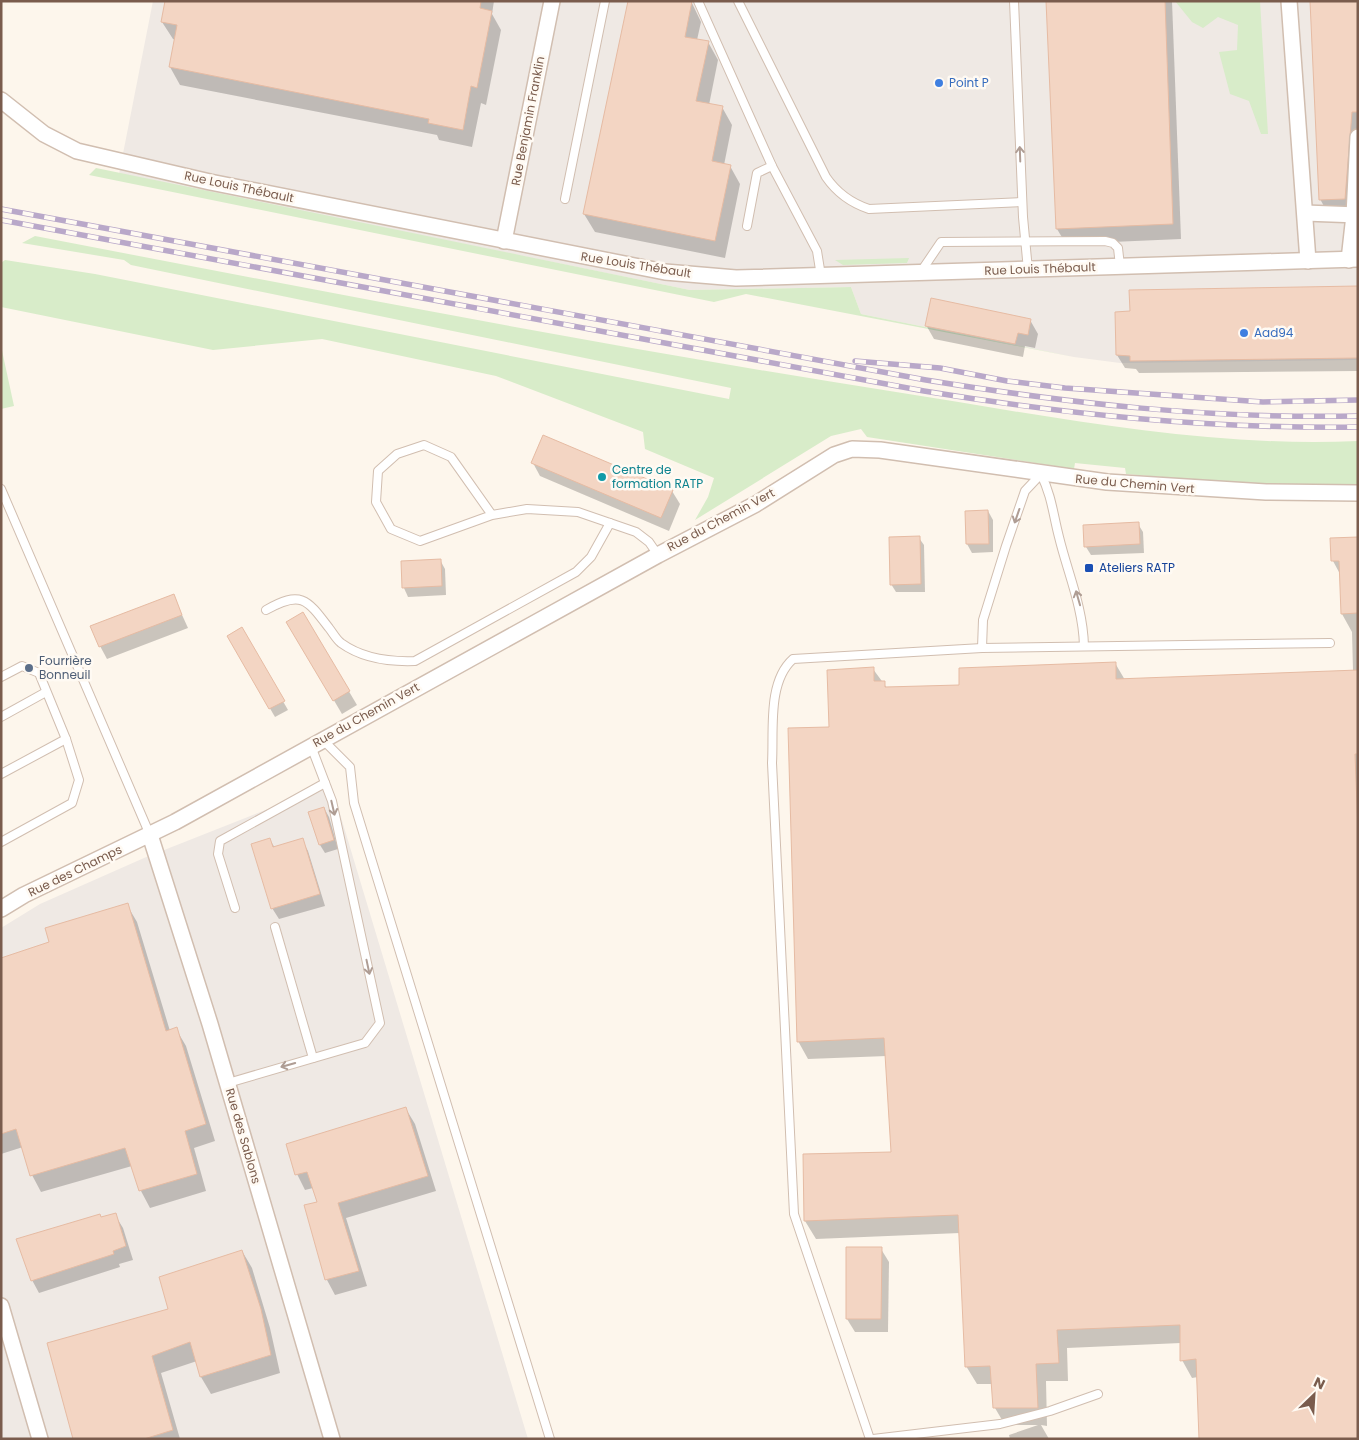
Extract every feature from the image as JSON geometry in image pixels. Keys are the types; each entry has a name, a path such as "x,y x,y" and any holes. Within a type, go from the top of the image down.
{"street":[{"name":"Rue Benjamin Franklin","path":"504,241 552,1"},
{"path":"1289,1 1308,261"},
{"name":"Rue Louis Thébault","path":"1,100 44,134 77,152 210,182 664,272 736,278 1353,260"},
{"path":"1353,260 1356,215 1357,138"},
{"path":"1304,213 1356,215"},
{"name":"Rue du Chemin Vert","path":"150,835 658,555 756,504 844,451 861,448 880,450 1041,474 1195,489 1356,492"},
{"name":"Rue des Champs","path":"1,909 24,895 150,835"},
{"name":"Rue des Sablons","path":"150,835 228,1083 332,1439"},
{"path":"1,1306 40,1439"}],"lane":[{"path":"565,199 605,1"},
{"path":"698,1 772,166 817,251 821,276"},
{"path":"738,1 826,178 843,196 857,205 869,209 1022,202"},
{"path":"1014,1 1022,202 1028,270"},
{"path":"747,226 757,173 772,166"},
{"path":"920,273 941,242 1105,241 1113,243 1118,248 1120,266"},
{"path":"492,515 452,457 424,445 397,454 378,471 376,502 391,529 420,541 492,515 527,509 578,512 636,532 649,542 658,555"},
{"path":"982,648 983,620 1006,546 1026,491 1041,474 1051,495 1058,536 1079,601 1084,623 1084,646"},
{"path":"1,488 150,835"},
{"path":"266,610 284,600 298,600 310,603 340,642 365,656 393,662 415,660 576,572 591,557 610,523"},
{"path":"1098,1394 1058,1408 1000,1424 871,1439 794,1214 772,763 775,696 785,666 793,659 982,648 1330,643"},
{"path":"1,676 22,666 39,673 66,739 79,780 72,802 1,842"},
{"path":"1,717 46,692"},
{"path":"1,774 66,739"},
{"path":"228,1083 365,1043 380,1024 332,801 325,783 317,742"},
{"path":"317,742 350,767 354,802 550,1439"},
{"path":"235,908 218,854 220,841 325,783"},
{"path":"275,927 313,1058"}],"shaded area":[{"path":"153,1 1358,1 1358,360 1120,363 1074,357 861,314 851,287 690,290 119,174"},
{"path":"331,784 528,1439 1,1439 1,928 40,904 144,858"}],"green space":[{"path":"1175,1 1260,1 1268,134 1261,134 1249,101 1230,94 1219,52 1237,50 1238,25 1218,17 1203,28 1192,22"},
{"path":"96,168 690,290 851,287 861,314 1074,357 746,294 714,302 89,175"},
{"path":"35,236 572,337 788,375 1069,420 1184,435 1242,440 1358,441 1358,484 1271,485 1213,481 1126,474 1125,468 1075,463 1074,469 867,437 861,429 831,436 695,520 708,497 714,478 645,449 643,432 496,376 322,339 213,350 1,307 1,263 5,260 95,274 729,399 731,388 131,265 124,260 22,243"},
{"path":"909,258 907,263 843,265 835,260"},
{"path":"1,346 14,406 1,409"}],"building":[{"path":"165,1 481,1 480,8 492,11 477,88 471,86 463,130 428,123 429,119 169,67 177,25 161,22"},
{"path":"628,1 692,1 685,37 709,41 696,101 723,106 712,161 731,165 715,241 583,214"},
{"path":"1046,1 1165,1 1173,224 1056,229"},
{"path":"1310,1 1358,1 1358,112 1352,112 1345,199 1319,200"},
{"name":"Aad94","path":"1358,286 1358,358 1130,361 1130,356 1116,355 1115,312 1130,311 1129,290"},
{"path":"931,298 1031,319 1028,335 1018,333 1015,344 925,326"},
{"name":"Centre de formation RATP","path":"543,435 673,490 661,518 531,463"},
{"path":"988,510 989,544 966,544 965,511"},
{"path":"1139,522 1140,544 1084,547 1083,525"},
{"path":"920,536 921,584 890,585 889,537"},
{"path":"1358,537 1358,613 1341,614 1339,561 1331,561 1330,538"},
{"path":"441,559 442,586 402,588 401,561"},
{"path":"174,594 182,615 99,647 90,626"},
{"path":"303,612 350,691 333,701 286,622"},
{"path":"242,627 285,701 269,709 227,636"},
{"path":"1116,662 1116,679 1358,670 1358,754 1355,754 1358,830 1358,1439 1199,1439 1196,1359 1180,1361 1180,1325 1057,1330 1059,1363 1036,1364 1038,1408 993,1408 990,1366 965,1367 958,1215 804,1221 803,1154 891,1152 884,1038 797,1042 788,728 829,727 827,670 874,667 874,681 885,681 885,687 959,685 959,668"},
{"path":"324,807 334,840 319,845 308,812"},
{"path":"270,838 273,847 303,838 320,894 271,909 251,844"},
{"path":"128,903 166,1031 177,1027 206,1124 185,1131 197,1174 139,1191 125,1148 30,1176 16,1129 1,1134 1,958 49,942 45,928"},
{"path":"406,1107 428,1176 338,1203 359,1271 325,1280 304,1205 317,1202 307,1172 295,1175 286,1144"},
{"path":"116,1213 126,1246 113,1251 114,1254 31,1281 16,1239 100,1214 101,1217"},
{"path":"846,1247 882,1247 881,1319 846,1319"},
{"path":"242,1250 261,1309 271,1355 200,1377 190,1342 152,1356 173,1430 144,1439 73,1439 47,1343 168,1309 159,1277"}],"railway":[{"path":"1,209 981,389 1088,403 1195,412 1248,415 1358,416"},
{"path":"1,220 978,400 1140,419 1194,423 1248,426 1358,427"},
{"path":"855,361 940,368 1007,381 1065,388 1263,402 1358,400"}],"place":[{"name":"Point P","path":"939,83"},
{"name":"Aad94","path":"1244,333"},
{"name":"Centre de formation RATP","path":"602,477"},
{"name":"Ateliers RATP","path":"1089,568"},
{"name":"Fourrière Bonneuil","path":"29,668"}]}
